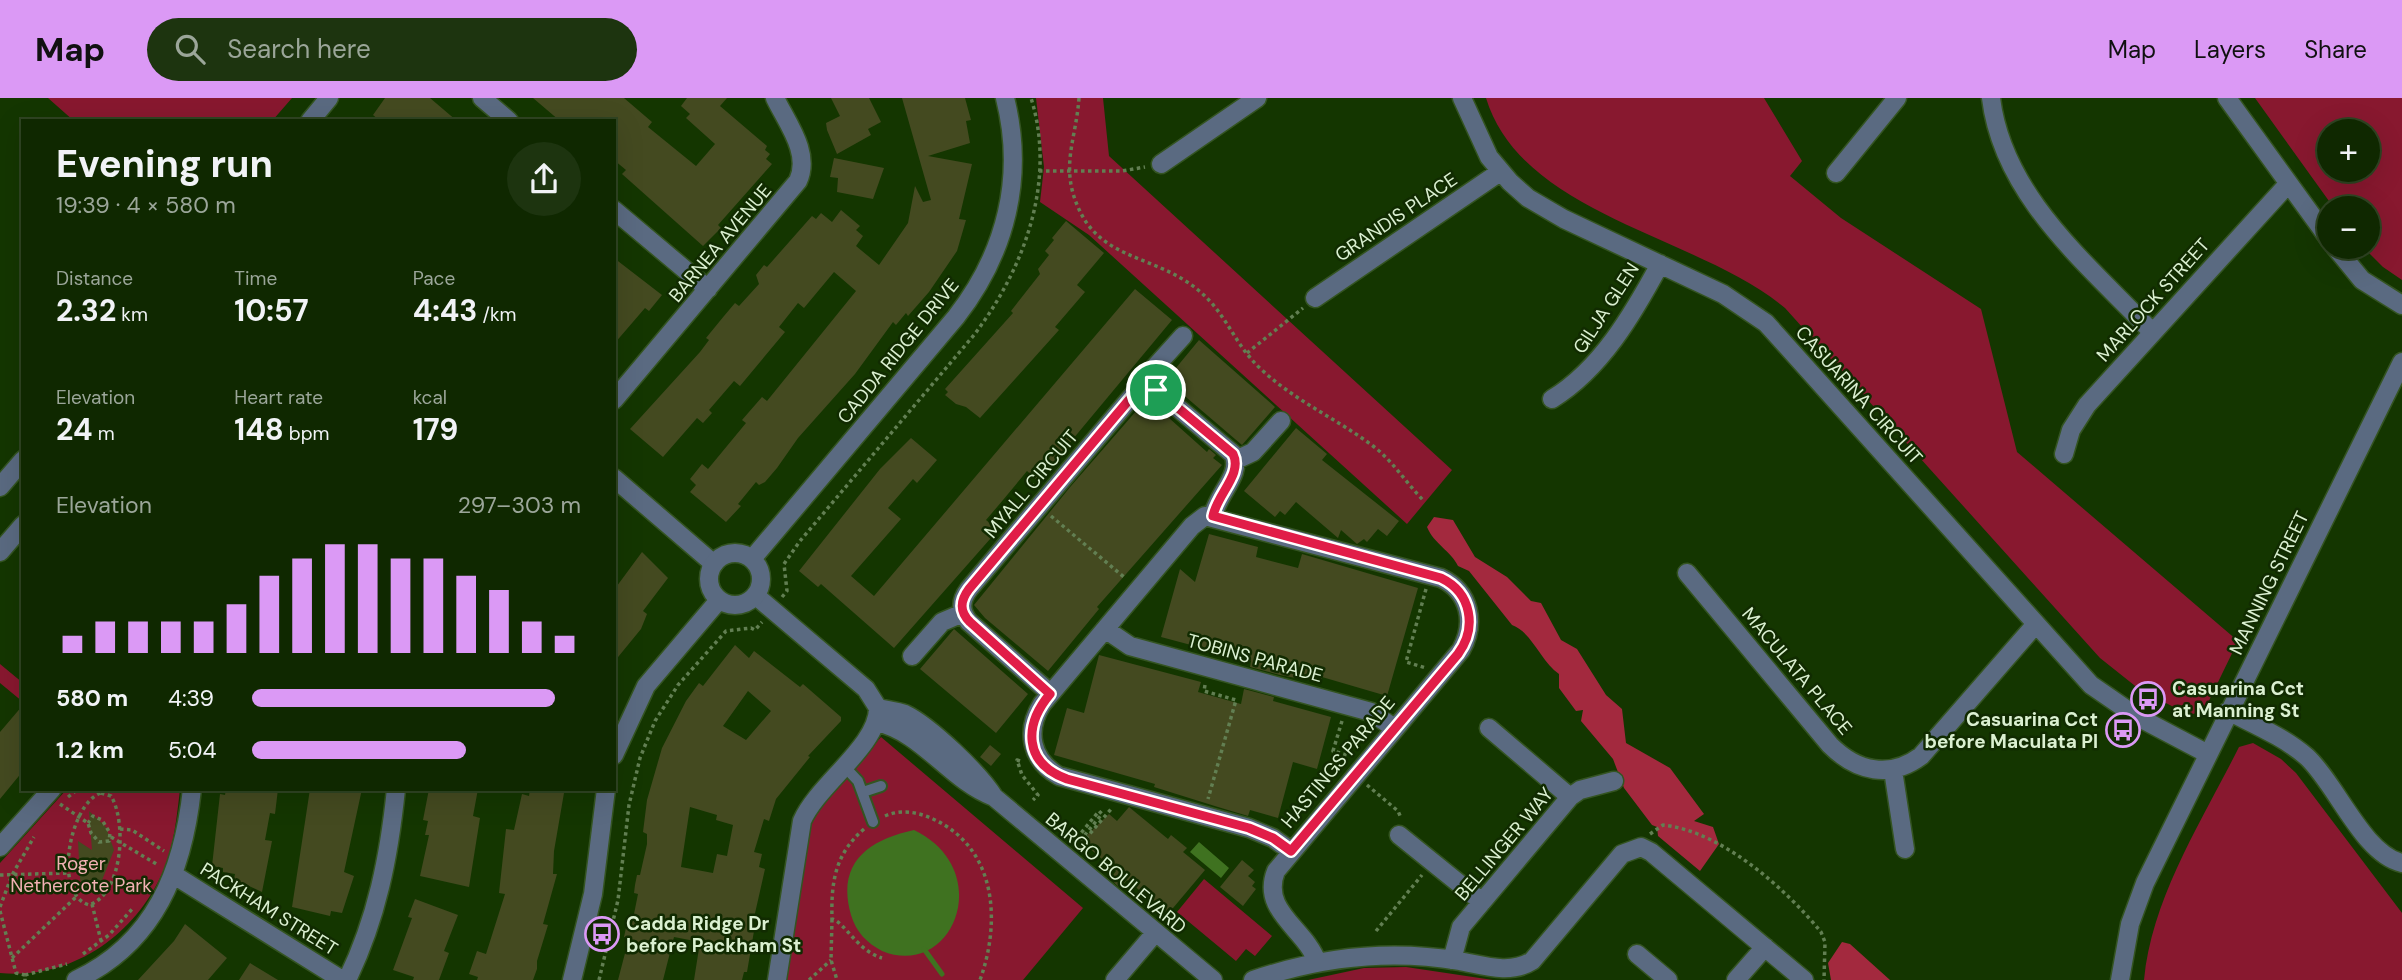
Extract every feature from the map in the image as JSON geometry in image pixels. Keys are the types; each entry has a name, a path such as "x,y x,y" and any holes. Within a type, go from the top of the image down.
{"street":[{"path":"312,119 329,98"},
{"path":"482,98 507,119"},
{"name":"BARNEA AVENUE","path":"616,398 789,194 802,171 801,151 775,98"},
{"name":"CADDA RIDGE DRIVE","path":"752,559 957,317 983,279 1004,227 1012,184 1013,140 1005,98"},
{"path":"1161,164 1257,98"},
{"name":"CASUARINA CIRCUIT","path":"1462,98 1480,142 1500,172 1519,191 1551,213 1723,294 1766,323 2091,685 2107,697 2208,754"},
{"path":"1836,173 1897,98"},
{"path":"1991,98 2002,148 2029,197 2046,219 2152,332"},
{"path":"2227,98 2317,223"},
{"name":"GRANDIS PLACE","path":"1315,298 1500,172"},
{"name":"MARLOCK STREET","path":"2064,454 2071,430 2081,412 2288,184"},
{"path":"616,211 708,289"},
{"path":"2345,259 2362,280 2402,305"},
{"name":"GILJA GLEN","path":"1552,399 1578,382 1596,364 1660,264"},
{"path":"1183,336 1155,367 1149,389 1159,392 1235,457 1235,473 1217,499 1213,516 1202,517 1192,526 1050,694 1035,716 1032,735 1038,757 1054,773 1258,831 1291,851"},
{"name":"MANNING STREET","path":"2120,980 2124,949 2137,902 2228,711 2402,362"},
{"name":"MYALL CIRCUIT","path":"963,613 962,602 969,589 1134,394 1149,389"},
{"path":"1235,457 1253,452 1281,421"},
{"path":"0,487 21,462"},
{"path":"616,480 715,564"},
{"name":"HASTINGS PARADE","path":"1213,516 1436,576 1457,589 1470,617 1466,640 1458,654 1291,851 1274,876 1274,898 1283,916 1310,945 1317,962"},
{"path":"0,552 21,527"},
{"path":"732,553 752,559 761,572 762,580 756,596 738,606 719,600 709,579 715,564 732,553"},
{"name":"MACULATA PLACE","path":"1687,573 1840,755 1869,769 1893,770"},
{"path":"756,596 866,689 877,715 844,765 810,806 800,828 777,980"},
{"path":"616,751 646,686 719,600"},
{"path":"912,656 942,622 963,613 1050,694"},
{"path":"1905,849 1893,770 1915,761 1932,746 2036,624"},
{"name":"TOBINS PARADE","path":"1105,629 1130,646 1371,712 1394,728"},
{"path":"2228,711 2278,736 2306,757 2381,854 2402,863"},
{"name":"BARGO BOULEVARD","path":"877,715 904,731 975,790 994,797 1213,980"},
{"path":"1489,728 1570,797"},
{"name":"BELLINGER WAY","path":"1452,960 1459,931 1570,797 1580,790 1614,781"},
{"path":"76,980 102,965 134,937 155,910 174,875 184,845 192,791"},
{"path":"344,980 370,926 381,891 396,791"},
{"path":"572,980 593,894 606,791"},
{"path":"0,846 56,796"},
{"path":"1401,830 1482,902"},
{"path":"1253,980 1317,962 1385,955 1508,968 1528,963 1622,854 1637,847 1651,852 1804,980"},
{"name":"PACKHAM STREET","path":"174,875 344,980"},
{"path":"1115,980 1155,933"},
{"path":"1736,980 1765,947"},
{"path":"1637,954 1668,980"}],"lane":[{"path":"844,765 855,776 873,822"},
{"path":"863,792 881,786"}],"path":[{"path":"1079,98 1068,171 1078,209 1090,229 1128,256 1179,276 1205,292 1261,369 1289,393 1376,448 1424,500"},
{"path":"1039,171 1122,171 1161,164"},
{"path":"1247,353 1315,298"},
{"path":"1045,510 1128,581"},
{"path":"1426,587 1406,662 1430,669"},
{"path":"599,980 618,900 634,777 655,721 678,685 726,631 751,628 755,630"},
{"path":"1206,808 1236,700 1203,691 1207,678"},
{"path":"1347,706 1334,751 1351,756"},
{"path":"1031,761 1017,760 1022,775 1038,795 1033,800"},
{"path":"1360,779 1398,811 1401,830"},
{"path":"106,791 117,806 120,842 109,884 92,904 76,897 68,873 79,816 91,797 106,791"},
{"path":"111,796 115,791"},
{"path":"54,811 56,796"},
{"path":"56,796 88,822 91,833 99,842 106,843 111,837"},
{"path":"1079,841 1118,800"},
{"path":"837,980 831,960 831,882 834,871 852,841 873,822 899,811 924,814 958,835 975,856 990,893 993,925 980,980"},
{"path":"1100,811 1102,814 1079,841 1100,811"},
{"path":"88,822 93,816 99,818 111,837 158,864 153,874"},
{"path":"1647,838 1663,825 1682,827 1721,844 1749,863 1821,932 1825,942 1824,980"},
{"path":"120,829 132,830 166,852"},
{"path":"38,832 12,876 0,909 16,973 25,977 65,965 101,942 139,901"},
{"path":"1376,930 1428,868"},
{"path":"0,875 68,873"},
{"path":"12,958 76,897"},
{"path":"92,904 101,942"},
{"path":"832,919 839,921 857,945 882,958"},
{"path":"808,980 831,960"}],"green space":[{"path":"48,98 292,98 274,119 72,119"},
{"path":"1036,98 1103,98 1109,156 1452,470 1407,524 1089,235 1040,202 1044,167"},
{"path":"1486,98 1764,98 1802,161 1790,176 1841,218 1981,309 2017,452 2238,641 2204,711 2189,715 2139,689 2100,658 1785,308 1749,283 1707,261 1616,220 1573,197 1536,170 1506,138"},
{"path":"2255,98 2402,98 2402,280 2375,259 2380,259 2380,196 2325,196"},
{"path":"0,664 21,681 21,700 0,683"},
{"path":"881,737 1083,908 1023,980 786,980 810,825 817,811"},
{"path":"2253,743 2281,759 2296,773 2402,913 2402,980 2144,980 2157,919 2181,860 2239,747"},
{"name":"Roger Nethercote Park","path":"65,791 180,791 168,858 153,891 120,931 78,960 53,969 0,973 0,863"},
{"path":"1204,879 1272,936 1255,956 1246,949 1236,961 1177,912"},
{"path":"1406,967 1493,980 1308,980 1364,968"}],"shaded area":[{"path":"1434,517 1453,520 1475,557 1507,577 1531,601 1541,603 1561,640 1577,649 1606,695 1622,709 1626,743 1670,768 1704,814 1694,821 1713,827 1719,844 1700,871 1658,836 1657,827 1652,825 1624,788 1613,759 1581,721 1583,710 1576,711 1559,688 1559,674 1531,640 1512,625 1469,571 1458,566 1434,538 1427,527"},
{"path":"914,830 939,848 954,870 959,894 956,916 945,936 929,950 907,956 882,951 859,932 851,915 848,881 852,868 870,848 897,834"},
{"path":"1199,842 1229,868 1221,878 1190,852"},
{"path":"1842,942 1850,944 1890,980 1831,980 1828,963"}],"building":[{"path":"385,98 430,98 455,119 378,119 373,115"},
{"path":"533,98 624,98 652,122 648,127 696,166 715,144 686,118 690,114 681,106 687,98 727,98 720,106 767,146 765,150 770,154 766,159 772,164 718,225 721,228 703,246 622,174 626,170 616,162 616,119 558,119"},
{"path":"831,98 869,98 881,122 868,129 871,135 837,154 826,123 840,116"},
{"path":"902,98 965,98 971,120 966,121 970,143 928,156 972,164 959,219 966,220 957,251 929,292 908,316 906,313 896,325 893,322 855,374 798,438 777,468 765,482 759,485 756,482 738,504 741,506 726,522 690,492 696,485 690,479 702,464 708,469 746,423 742,420 762,397 767,401 856,291 834,272 804,308 798,303 779,327 785,332 740,386 734,381 709,410 712,413 703,423 697,418 663,457 630,429 700,352 709,340 706,338 735,303 739,306 759,284 756,275 764,265 767,267 812,216 816,219 821,213 832,222 841,210 860,226 856,230 863,236 856,246 879,265 908,223 915,186 923,202 931,200"},
{"path":"834,158 884,168 873,199 837,192 838,178 830,177"},
{"path":"1066,221 1104,253 1077,285 1085,292 1055,327 1059,330 980,418 945,395 948,392 945,389 1013,313 1011,311 1040,274 1038,269 1049,255 1045,251"},
{"path":"616,260 662,295 649,311 645,308 616,342"},
{"path":"1135,289 1172,320 1038,481 1027,471 986,520 998,530 894,648 821,584 818,587 799,571 880,469 911,438 937,460 917,483 913,479 888,508 901,519 851,576 874,596"},
{"path":"1199,340 1275,407 1242,445 1166,380"},
{"path":"1149,401 1171,417 1169,418 1207,452 1209,449 1216,455 1213,458 1222,465 1097,607 1099,609 1048,671 985,618 974,605 1071,486 1144,402"},
{"path":"1296,428 1327,454 1322,460 1399,521 1387,536 1378,529 1367,542 1364,539 1357,544 1341,530 1338,538 1296,502 1285,515 1280,511 1275,517 1244,491"},
{"path":"1209,534 1258,547 1256,557 1298,568 1302,554 1418,588 1387,696 1322,677 1322,680 1307,676 1306,680 1280,675 1250,667 1251,661 1161,637 1180,569 1195,582"},
{"path":"642,552 668,578 643,611 647,614 641,629 616,660 616,587"},
{"path":"954,629 1028,694 996,733 920,669"},
{"path":"735,645 749,658 754,651 800,687 803,684 841,717 841,721 808,756 810,757 776,799 769,821 764,819 754,852 762,854 759,867 765,869 751,931 754,931 747,972 744,972 742,980 694,980 700,942 674,937 663,980 618,980 629,938 624,937 627,923 632,924 638,894 634,893 637,875 640,875 647,844 647,834 643,832 647,800 662,748 686,701 699,683 703,686","holes":["748,691 771,711 746,740 723,726","690,807 717,815 716,820 733,825 727,856 717,854 713,873 681,867"]},
{"path":"1099,655 1201,682 1198,692 1241,704 1244,689 1274,697 1273,701 1331,717 1317,769 1293,762 1278,818 1250,810 1248,816 1154,787 1155,784 1054,755 1067,708 1084,713"},
{"path":"21,707 21,773 0,799 0,732"},
{"path":"990,745 1001,754 991,766 980,757"},
{"path":"226,791 278,791 275,814 270,813 265,840 272,841 262,892 234,879 235,874 212,866 220,794 225,795"},
{"path":"310,791 362,791 344,872 354,876 342,913 331,911 330,916 292,907"},
{"path":"429,791 478,791 473,816 480,818 469,887 420,876 429,835 425,835 428,821 423,820"},
{"path":"530,791 564,793 554,851 553,874 557,874 543,924 548,925 537,969 533,980 477,980 478,977 469,974 477,951 486,954 505,894 499,893 506,829 514,830 522,794 529,796"},
{"path":"1129,807 1168,839 1171,835 1187,848 1183,852 1205,870 1168,914 1127,880 1120,888 1110,879 1116,871 1081,841 1109,814 1117,821"},
{"path":"89,811 106,827 114,850 97,893 83,892 80,878 78,841 92,850"},
{"path":"1242,860 1254,870 1248,876 1255,882 1252,886 1256,889 1243,906 1220,887"},
{"path":"415,899 458,915 444,951 449,953 439,980 413,980 414,977 393,970 412,918 408,917"},
{"path":"185,924 227,958 208,980 138,980 174,941"},
{"path":"250,963 278,980 239,980"}],"waterway":[{"path":"924,949 942,974"}],"place":[{"name":"Casuarina Cct at Manning St","path":"2148,699"},
{"name":"Casuarina Cct before Maculata Pl","path":"2123,730"},
{"name":"Cadda Ridge Dr before Packham St","path":"602,934"}],"route":[{"path":"1145,389 1156,390 1220,441 1236,460 1235,473 1217,499 1213,516 1441,578 1457,589 1468,609 1469,629 1458,654 1291,851 1258,831 1067,779 1049,769 1035,751 1032,728 1035,716 1050,694 970,622 961,609 963,598 969,589 1134,394 1145,389"}]}
